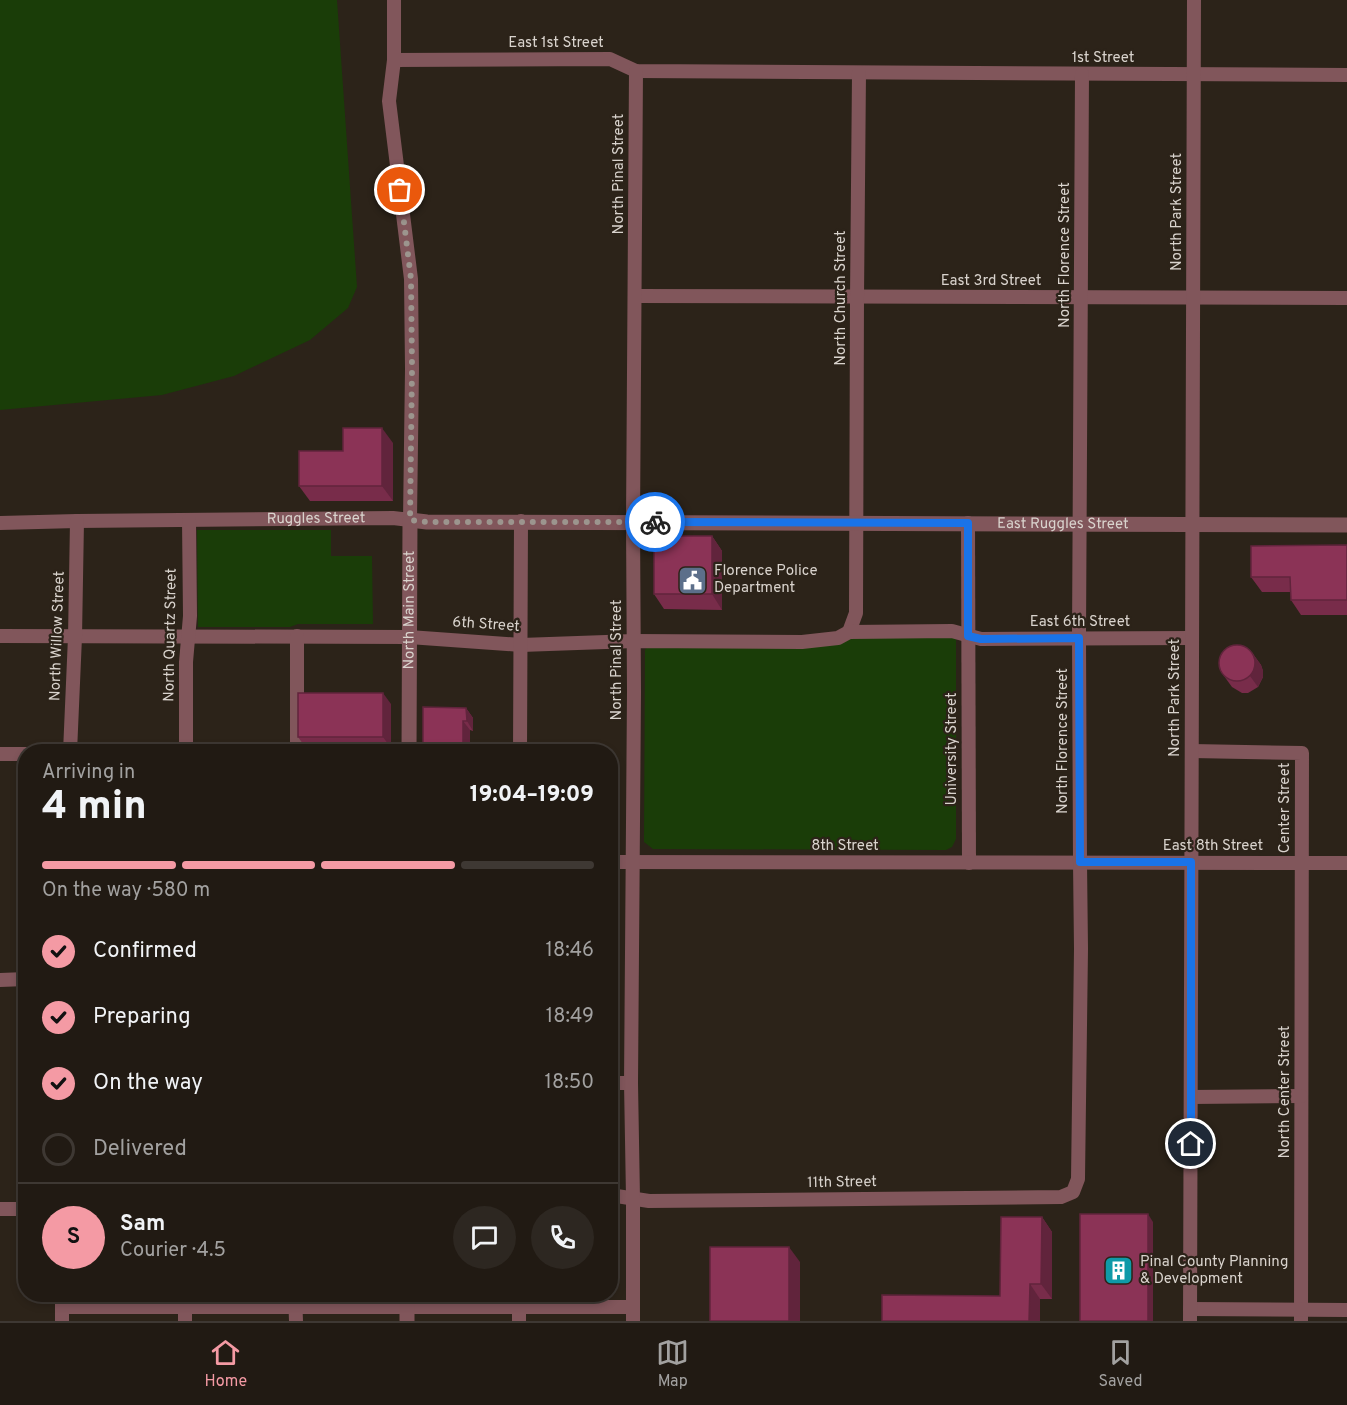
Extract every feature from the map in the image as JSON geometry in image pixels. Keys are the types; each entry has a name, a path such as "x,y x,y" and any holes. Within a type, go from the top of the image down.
{"street":[{"name":"North Main Street","path":"394,0 394,60 389,101 411,279 409,744"},
{"name":"North Park Street","path":"1190,1315 1194,0"},
{"name":"East 1st Street","path":"394,60 610,59 636,71 859,73"},
{"name":"North Pinal Street","path":"633,1314 631,1083 636,71"},
{"name":"1st Street","path":"859,73 1347,75"},
{"name":"North Church Street","path":"849,632 856,613 859,73"},
{"name":"North Florence Street","path":"1073,1192 1078,1179 1081,949 1079,638 1082,74"},
{"name":"East 3rd Street","path":"635,296 1347,298"},
{"name":"Ruggles Street","path":"0,523 77,520 393,518 427,522 633,522"},
{"name":"North Willow Street","path":"70,744 77,520"},
{"name":"North Quartz Street","path":"186,744 186,662 190,616 189,520"},
{"path":"520,744 521,521"},
{"name":"East Ruggles Street","path":"633,522 1347,525"},
{"name":"University Street","path":"968,523 969,863"},
{"name":"6th Street","path":"0,636 409,637 521,645 634,641 802,642 838,638 849,632 952,632 968,636"},
{"path":"297,636 297,744"},
{"name":"East 6th Street","path":"968,636 981,639 1192,638"},
{"name":"Center Street","path":"1192,751 1302,753 1302,863"},
{"path":"0,754 18,754"},
{"name":"8th Street","path":"618,862 1080,862"},
{"name":"East 8th Street","path":"1080,862 1347,863"},
{"name":"North Center Street","path":"1301,1315 1302,863"},
{"path":"0,980 18,980"},
{"path":"618,1083 631,1083"},
{"path":"1191,1097 1301,1096"},
{"name":"11th Street","path":"618,1196 649,1201 1061,1197 1073,1192"},
{"path":"0,1209 18,1209"},
{"path":"62,1308 519,1308 633,1314"},
{"path":"1190,1315 1301,1315 1347,1310"}],"green space":[{"path":"0,0 337,0 357,287 348,308 310,340 234,376 162,395 0,410"},
{"path":"197,530 331,530 331,556 372,556 373,624 198,627"},
{"path":"956,636 956,839 952,847 946,850 653,849 644,842 645,650 649,644"}],"building":[{"path":"343,428 382,428 382,486 299,486 299,451 343,451"},
{"name":"Florence Police Department","path":"654,536 712,536 712,594 654,594"},
{"path":"1347,545 1347,600 1291,600 1290,577 1251,577 1251,546"},
{"path":"1237,645 1250,650 1255,663 1250,676 1237,681 1224,676 1219,663 1224,650"},
{"path":"298,693 383,693 383,737 298,737"},
{"path":"423,707 466,708 467,721 463,721 463,744 423,744"},
{"name":"Pinal County Planning & Development","path":"1080,1214 1148,1214 1148,1321 1080,1321"},
{"path":"1001,1217 1042,1217 1041,1284 1030,1284 1029,1321 882,1321 882,1295 1000,1296"},
{"path":"710,1247 789,1247 789,1321 710,1321"}],"way so far":[{"path":"400,190 411,279 410,520 427,522 655,522"}],"place":[{"name":"Florence Police Department","path":"693,580"},
{"name":"Pinal County Planning & Development","path":"1119,1271"}],"route":[{"path":"655,522 968,523 968,636 981,639 1079,638 1080,862 1191,862 1191,1144"}]}
